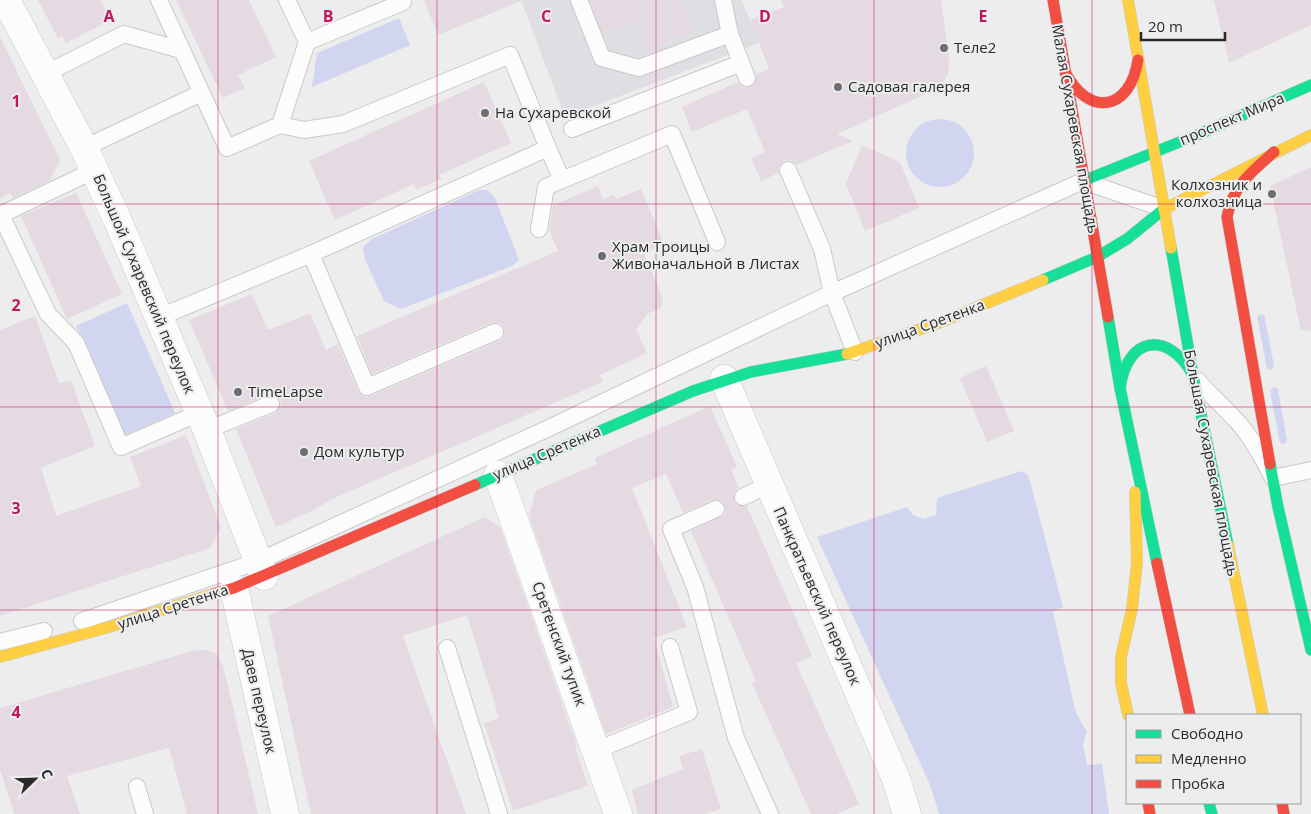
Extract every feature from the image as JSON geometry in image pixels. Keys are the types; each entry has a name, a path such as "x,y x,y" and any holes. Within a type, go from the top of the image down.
{"main road":[{"name":"Малая Сухаревская площадь","path":"1054,0 1097,257"},
{"path":"1128,0 1164,209 1274,152 1311,136"},
{"path":"1065,72 1069,84 1078,94 1089,101 1102,103 1114,101 1125,95 1134,85 1138,73 1138,60"},
{"name":"проспект Мира","path":"1083,181 1154,153 1311,85"},
{"path":"1274,152 1237,186 1228,204 1227,217 1273,478 1311,650"},
{"name":"улица Сретенка","path":"0,657 109,627 234,588 261,568 498,475 724,379 855,352 941,322 1097,257 1128,239 1164,209"},
{"name":"Большая Сухаревская площадь","path":"1164,209 1193,375 1263,714"},
{"path":"1097,257 1134,462 1190,714"},
{"path":"1120,388 1120,375 1129,358 1144,347 1157,344 1169,346 1180,353 1188,363 1193,375"},
{"path":"1128,714 1121,683 1121,657 1132,609 1137,562 1134,462"}],"street":[{"name":"Большой Сухаревский переулок","path":"6,0 89,159 160,317 261,568"},
{"name":"Панкратьевский переулок","path":"724,379 896,779 907,814"},
{"name":"Сретенский тупик","path":"498,475 597,750 612,812"},
{"name":"Даев переулок","path":"234,588 285,814"}],"lane":[{"path":"159,0 227,148 280,125 304,130 343,124 510,55 562,180"},
{"path":"280,125 307,42 287,0"},
{"path":"307,42 403,2 402,0"},
{"path":"579,0 602,58 639,68 730,34"},
{"path":"572,129 744,70 730,34 723,0"},
{"path":"45,74 124,34 181,50"},
{"path":"201,93 89,159 0,215 48,314 76,343 121,447 271,404"},
{"path":"539,229 546,187 672,134 717,242"},
{"path":"160,317 311,254 548,148"},
{"path":"788,170 822,248 832,293 855,352"},
{"path":"0,642 83,621 261,568 832,293 1083,181 1164,209"},
{"path":"311,254 367,387 495,332"},
{"path":"1193,375 1252,440 1273,478 1311,470"},
{"path":"742,497 768,485"},
{"path":"716,509 672,529 695,587 736,738 770,814"},
{"path":"597,750 689,712 670,647"},
{"path":"447,648 499,814"},
{"path":"137,787 146,814"}],"shaded area":[{"path":"521,0 742,0 759,43 565,117"},
{"path":"399,18 410,45 312,87 317,53"},
{"path":"940,119 953,122 964,129 971,140 974,153 971,166 964,177 953,184 940,187 927,184 916,177 909,166 906,153 909,140 916,129 927,122"},
{"path":"479,190 488,190 495,198 519,260 512,266 401,309 384,301 365,260 363,247 372,239"},
{"path":"127,303 175,413 124,436 76,326"},
{"path":"1263,314 1274,366 1272,370 1267,369 1257,316"},
{"path":"1274,387 1278,389 1287,440 1285,444 1280,443 1270,390"},
{"path":"1022,471 1028,475 1030,481 1063,607 1053,612 1076,713 1087,732 1083,744 1087,765 1102,764 1109,814 939,814 931,787 817,537 907,507 913,515 923,519 936,515 937,498"}],"building":[{"path":"38,0 100,0 111,20 66,43 62,36 58,38"},
{"path":"176,0 249,0 276,57 238,75 245,88 223,98"},
{"path":"424,0 521,0 521,1 438,35"},
{"path":"590,0 682,0 693,32 646,50 635,20 603,33"},
{"name":"Садовая галерея","path":"781,0 941,0 949,58 948,75 937,89 837,134 853,141 797,165 790,160 784,161 778,168 779,173 761,181 751,158 765,152 747,109 692,132 682,107 738,82 746,88 754,85 756,74 769,69 750,20 784,7"},
{"path":"1214,0 1311,0 1311,25 1229,63"},
{"path":"0,37 60,160 49,181 13,198 10,193 0,199"},
{"path":"484,82 511,143 439,175 441,179 428,185 416,190 414,184 335,220 309,161"},
{"path":"862,145 900,162 919,208 865,231 846,184"},
{"path":"1311,167 1311,330 1301,331 1270,186"},
{"path":"598,186 603,199 614,195 616,199 641,189 664,244 644,253 663,299 661,308 647,314 636,330 647,353 600,375 603,382 332,499 314,510 276,527 236,429 275,413 281,406 280,400 273,394 268,395 228,411 189,320 252,294 268,330 310,313 326,350 338,344 358,391 365,397 371,396 499,341 503,338 504,329 501,324 491,323 372,374 357,336 558,251 549,230 553,205"},
{"path":"76,193 122,294 67,319 21,216"},
{"path":"35,316 59,383 71,380 95,446 41,468 56,516 141,486 130,457 186,435 221,528 210,548 0,616 0,330"},
{"path":"986,366 1014,431 987,442 960,378"},
{"path":"710,406 737,467 731,470 739,488 735,492 734,501 738,505 747,506 812,656 796,663 859,804 838,814 811,814 752,683 756,681 691,531 724,515 726,510 722,501 712,500 683,513 666,474 632,488 687,627 654,638 673,707 606,734 529,516 536,490 597,464 595,458"},
{"path":"485,517 500,527 577,746 575,747 588,786 513,811 484,723 499,718 467,615 403,636 466,814 311,814 268,616"},
{"path":"196,650 207,650 216,653 223,665 258,814 187,814 169,748 67,776 80,814 14,814 0,769 0,708"},
{"path":"702,749 721,809 705,814 638,814 632,790 683,769 679,756"}],"traffic: fast":[{"path":"1083,181 1202,133 1311,85"},
{"path":"1043,280 1097,257 1127,239 1164,209"},
{"path":"1171,248 1193,375 1228,545"},
{"path":"1108,317 1120,388 1157,563"},
{"path":"1120,388 1124,371 1131,358 1140,349 1150,345 1161,346 1172,351 1183,361 1193,375"},
{"path":"475,485 693,391 751,372 847,354"},
{"path":"1270,464 1311,650"},
{"path":"1209,804 1212,814"}],"traffic: slow":[{"path":"1128,0 1171,248"},
{"path":"1164,209 1311,135"},
{"path":"847,354 941,322 1043,280"},
{"path":"1128,714 1121,683 1121,657 1132,609 1137,563 1135,492"},
{"path":"1228,545 1263,714"},
{"path":"0,657 109,627 213,594"}],"traffic: jam":[{"path":"1053,0 1108,317"},
{"path":"1065,72 1075,87 1085,97 1097,102 1108,102 1118,98 1127,90 1134,77 1138,60"},
{"path":"1270,464 1227,217 1238,188 1274,152"},
{"path":"213,594 234,588 475,485"},
{"path":"1157,563 1190,714"},
{"path":"1148,804 1150,814"},
{"path":"1282,804 1284,814"}],"place":[{"name":"Теле2","path":"944,48"},
{"name":"Садовая галерея","path":"838,87"},
{"name":"На Сухаревской","path":"485,113"},
{"name":"Колхозник и колхозница","path":"1272,194"},
{"name":"Храм Троицы Живоначальной в Листах","path":"602,256"},
{"name":"TimeLapse","path":"238,392"},
{"name":"Дом культур","path":"304,452"}]}
